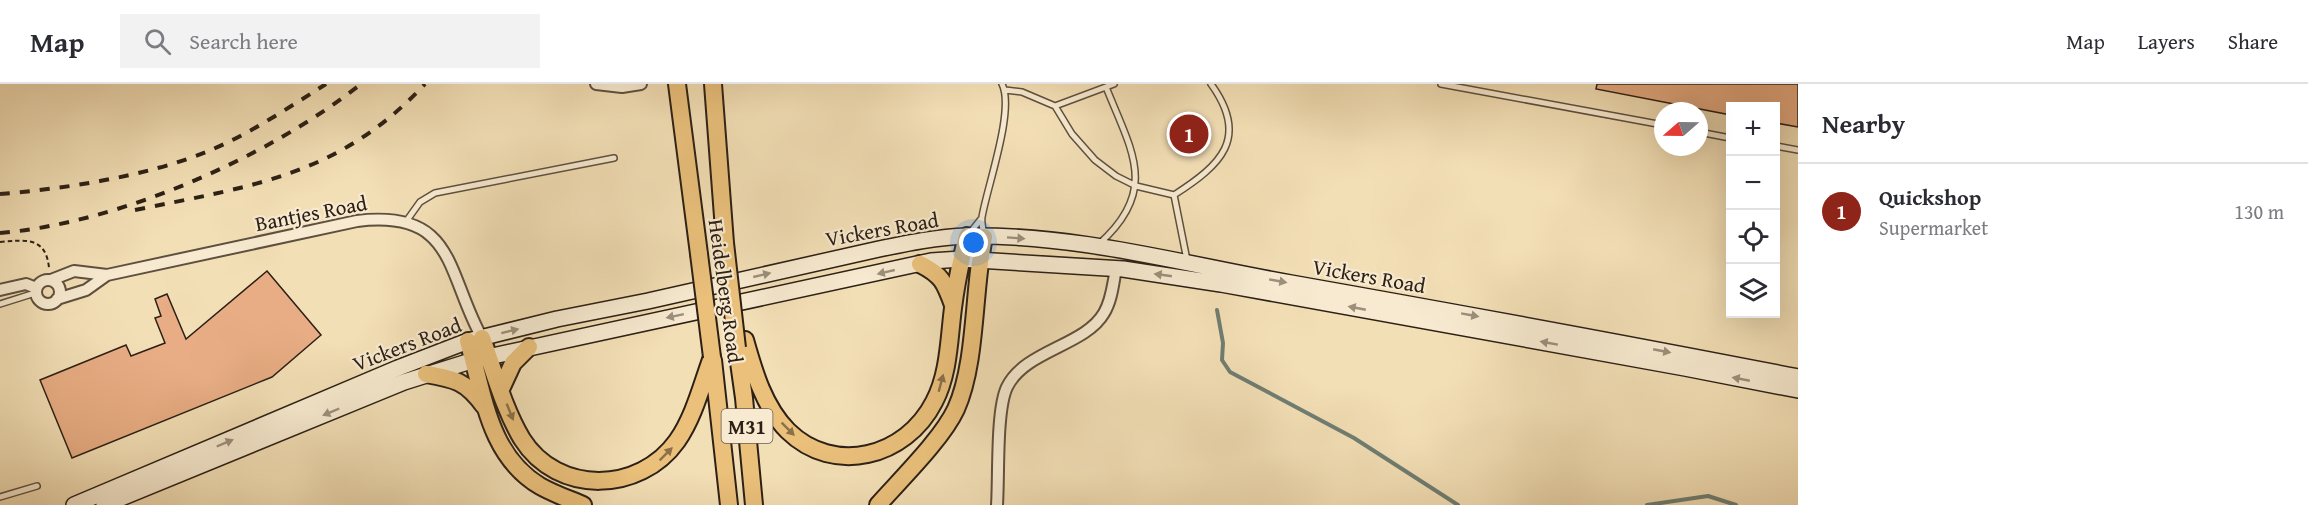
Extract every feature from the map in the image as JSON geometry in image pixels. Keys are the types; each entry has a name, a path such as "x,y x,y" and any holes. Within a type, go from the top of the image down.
{"main road":[{"name":"Heidelberg Road","path":"677,84 729,505"},
{"name":"Heidelberg Road","path":"713,84 725,243 741,344 754,505"},
{"name":"Vickers Road","path":"74,505 408,364 475,339 898,244 967,236 1062,241 1097,246 1798,377"},
{"path":"741,344 766,401 788,430 802,442 834,454 869,454 884,450 905,439 918,427 928,414 941,388 953,306 967,236"},
{"path":"878,505 941,433 962,393 984,237"},
{"name":"Vickers Road","path":"104,505 426,374 481,358 920,264 962,259 1116,269 1221,284 1798,390"},
{"path":"920,264 934,271 942,279 953,306"},
{"path":"475,339 481,358 488,412 501,447 513,463 541,486 583,505"},
{"path":"501,389 513,363 529,347"},
{"path":"481,358 501,389 523,440 542,460 569,476 584,480 613,481 641,472 656,464 679,439 712,357"},
{"path":"426,374 459,381 474,393 488,412"}],"street":[{"path":"596,84 622,87 641,84"},
{"name":"Bantjes Road","path":"49,280 74,271 107,275 377,218 405,223 426,231 437,241 447,256 470,317 475,339"},
{"path":"997,505 1002,400 1009,384 1021,369 1099,320 1109,303 1116,269"},
{"name":"Bantjes Road","path":"57,300 86,290 107,275"},
{"path":"49,280 56,282 60,291 57,300 49,304 37,297 36,290 38,284 49,280"},
{"path":"0,290 26,284 36,290"}],"lane":[{"path":"1055,106 1114,84"},
{"path":"984,237 981,219 996,163 1004,110 1003,87 1022,92 1055,106 1072,134 1095,160 1116,176 1136,186 1174,195 1199,179 1220,158 1229,141 1228,122 1221,98 1210,84"},
{"path":"1441,84 1654,123"},
{"path":"1097,246 1121,221 1136,186 1136,171 1129,147 1106,87"},
{"path":"1708,134 1726,137"},
{"path":"1780,147 1798,150"},
{"path":"405,223 420,202 435,193 614,158"},
{"path":"1174,195 1188,263"},
{"path":"967,236 981,219"},
{"path":"0,304 36,290"},
{"path":"0,497 37,486"}],"path":[{"path":"0,243 32,241 41,246 48,254 49,280"}],"building":[{"path":"1597,84 1798,84 1798,127 1780,124 1780,102 1726,102 1726,114 1708,111 1708,102 1664,102 1596,89"},
{"path":"267,271 321,335 272,377 72,458 40,380 126,345 131,356 165,343 155,318 161,316 155,299 167,294 186,339"}],"waterway":[{"path":"1217,310 1223,343 1222,360 1230,372 1354,438 1458,505"},
{"path":"1647,505 1708,496 1736,505"}],"railway":[{"path":"0,194 51,189 132,175 183,160 237,138 326,84"},
{"path":"0,233 46,227 93,216 142,201 190,182 282,137 361,84"},
{"path":"135,210 255,184 326,158 360,139 393,115 425,84"}],"place":[{"name":"Quickshop","path":"1189,134"}]}
